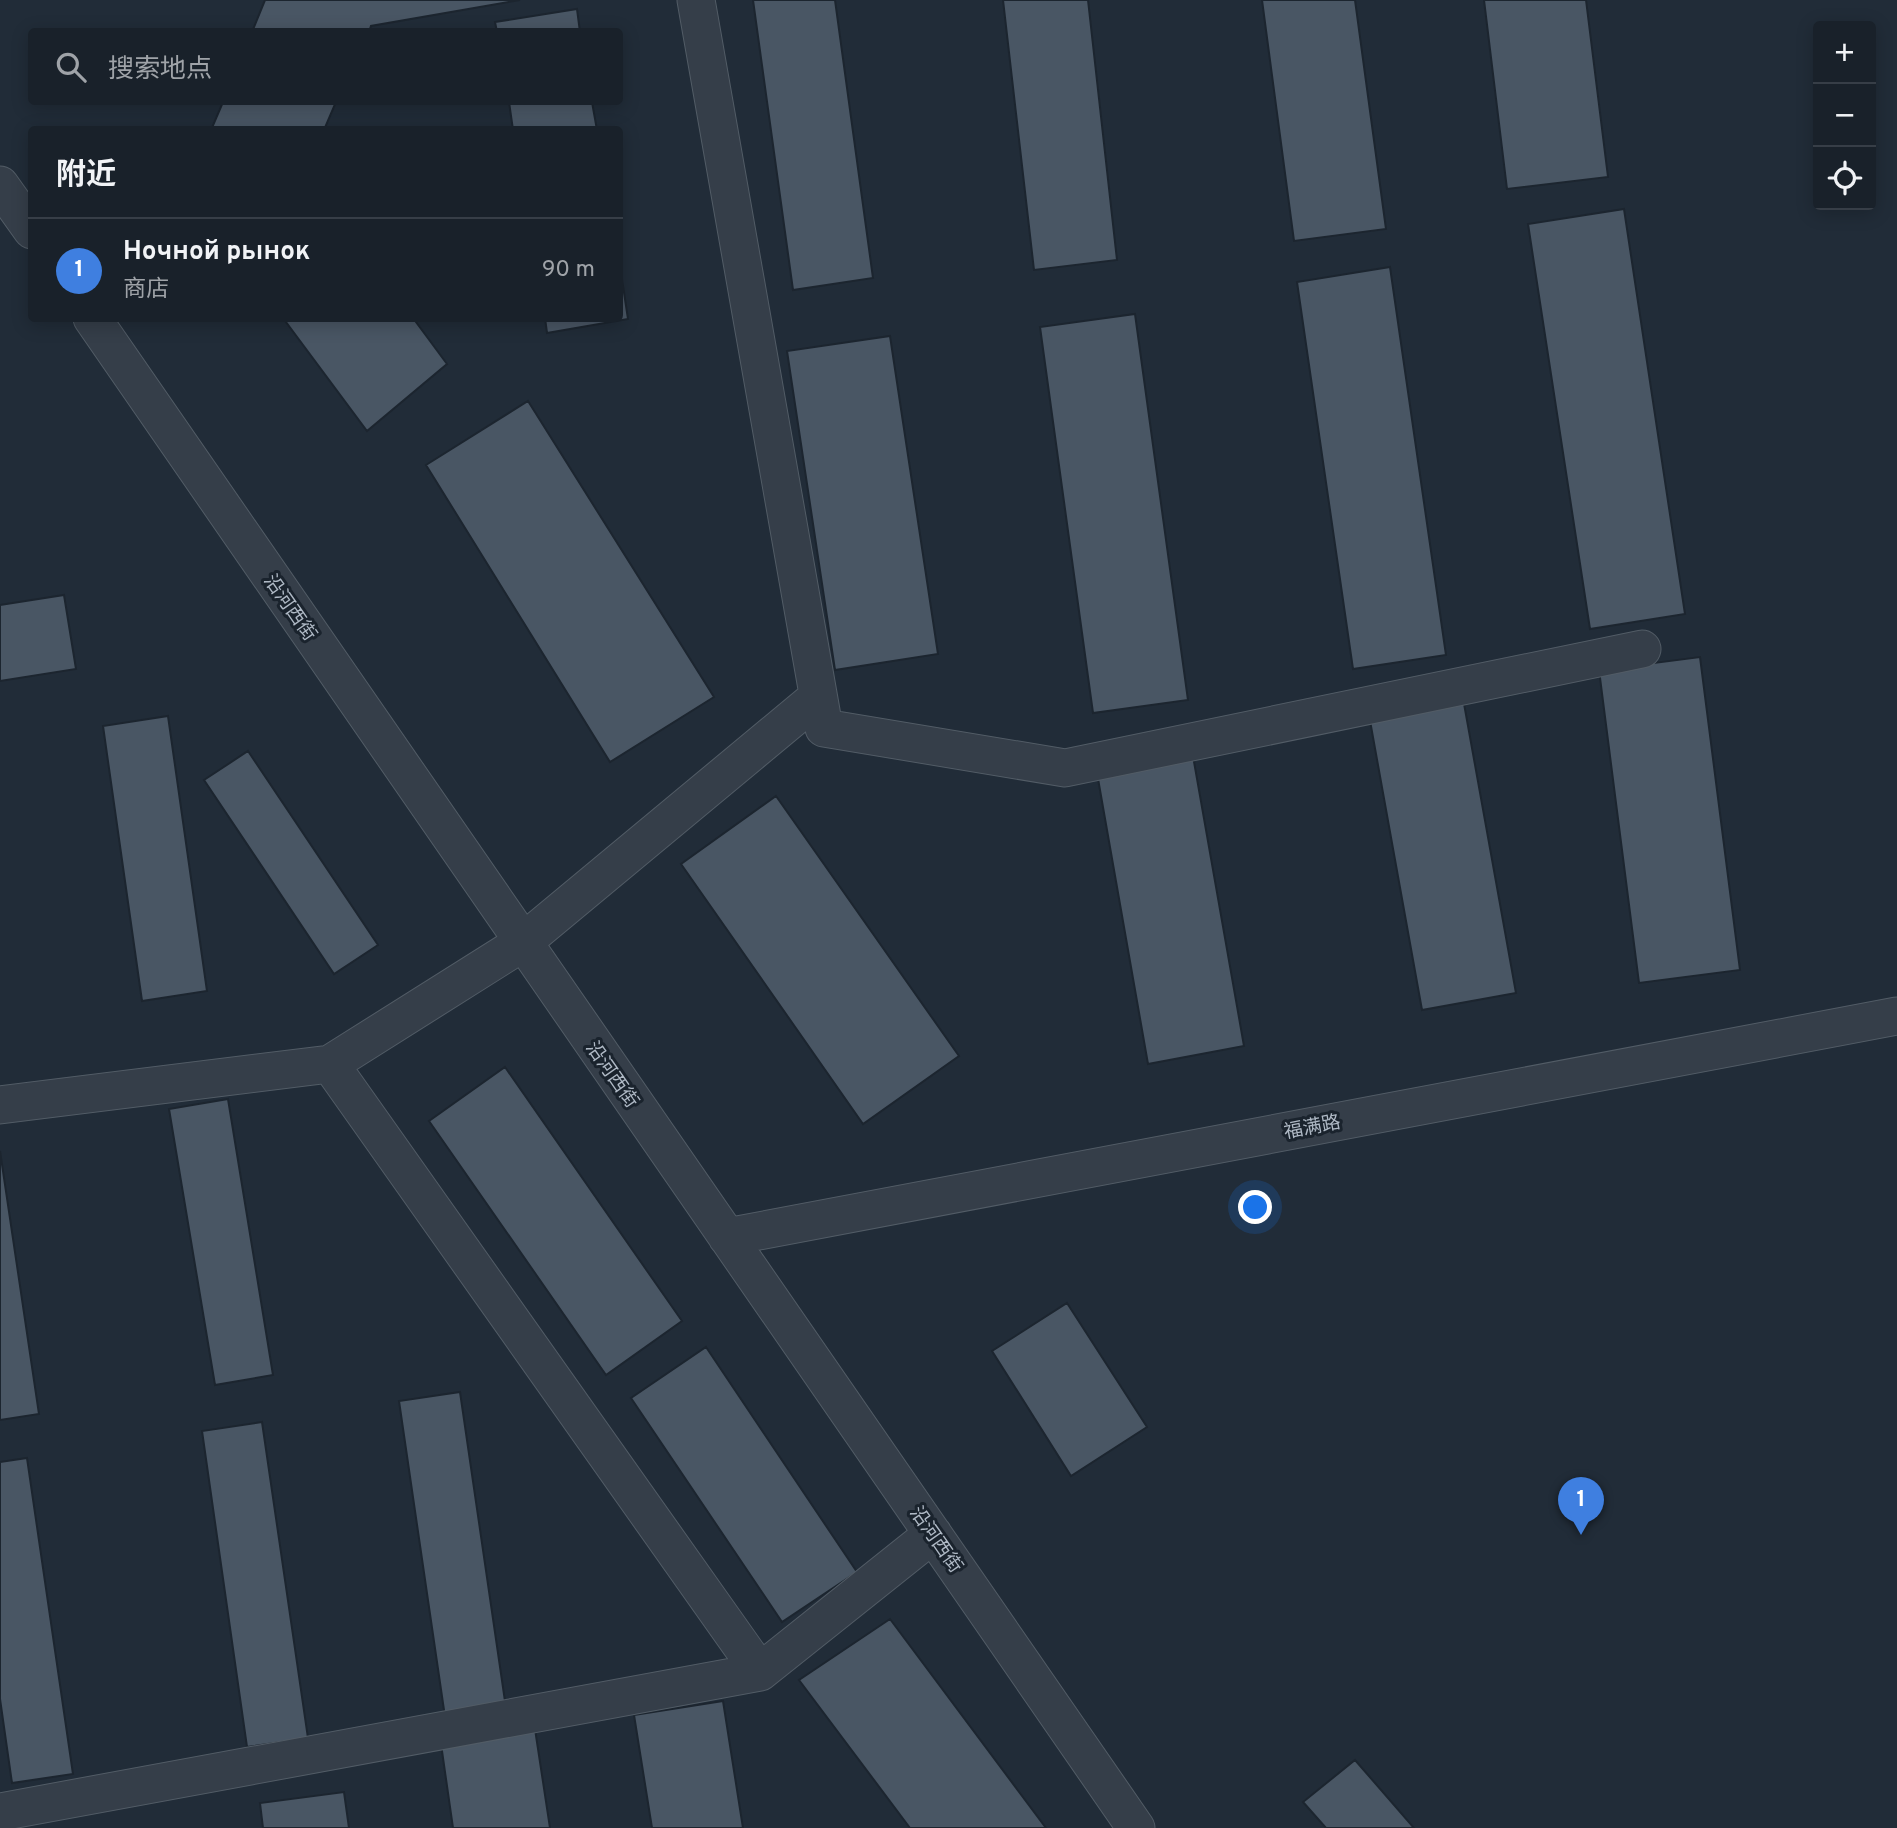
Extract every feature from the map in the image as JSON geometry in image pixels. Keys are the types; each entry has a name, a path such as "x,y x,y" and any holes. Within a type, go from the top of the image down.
{"street":[{"path":"696,0 824,728 1065,768 1642,649"},
{"path":"0,185 28,224"},
{"name":"沿河西街","path":"95,322 1136,1828"},
{"path":"0,1105 330,1064 522,943 818,698"},
{"name":"福满路","path":"727,1237 1897,1016"},
{"path":"330,1064 760,1672"},
{"path":"0,1812 760,1672 933,1534"}],"building":[{"path":"265,0 520,0 370,28 254,28"},
{"path":"753,0 835,0 873,278 793,290"},
{"path":"1003,0 1088,0 1117,260 1034,270"},
{"path":"1262,0 1355,0 1386,229 1294,241"},
{"path":"1484,0 1586,0 1608,177 1507,189"},
{"path":"577,9 579,28 496,28 495,22"},
{"path":"222,105 335,105 326,126 213,126"},
{"path":"509,105 593,105 596,126 512,126"},
{"path":"1624,209 1685,614 1590,629 1528,224"},
{"path":"1390,267 1446,655 1353,669 1297,282"},
{"path":"623,286 628,319 623,320"},
{"path":"1135,314 1188,700 1093,713 1040,327"},
{"path":"286,322 416,322 447,364 367,431"},
{"path":"546,322 611,322 547,333"},
{"path":"890,336 938,654 835,670 787,351"},
{"path":"528,401 714,697 610,762 426,465"},
{"path":"64,595 76,669 0,681 0,605"},
{"path":"1700,657 1740,970 1639,983 1599,670"},
{"path":"1463,698 1516,993 1422,1010 1369,715"},
{"path":"168,716 207,991 142,1001 103,726"},
{"path":"248,751 378,945 334,974 204,780"},
{"path":"1193,756 1244,1046 1148,1064 1097,773"},
{"path":"776,796 959,1056 863,1124 681,864"},
{"path":"505,1067 682,1321 606,1375 429,1121"},
{"path":"228,1099 273,1375 215,1385 169,1109"},
{"path":"0,1151 39,1414 0,1420"},
{"path":"1067,1303 1147,1427 1071,1476 992,1351"},
{"path":"706,1347 857,1572 782,1622 631,1398"},
{"path":"460,1392 506,1708 445,1717 399,1401"},
{"path":"262,1422 308,1738 247,1747 202,1431"},
{"path":"27,1458 73,1774 12,1783 0,1699 0,1462"},
{"path":"890,1619 1046,1828 910,1828 799,1680"},
{"path":"723,1701 743,1828 652,1828 634,1715"},
{"path":"535,1729 550,1828 453,1828 441,1744"},
{"path":"1355,1760 1414,1828 1326,1828 1303,1802"},
{"path":"344,1792 349,1828 263,1828 260,1803"}],"place":[{"name":"Ночной рынок","path":"1581,1535"}]}
